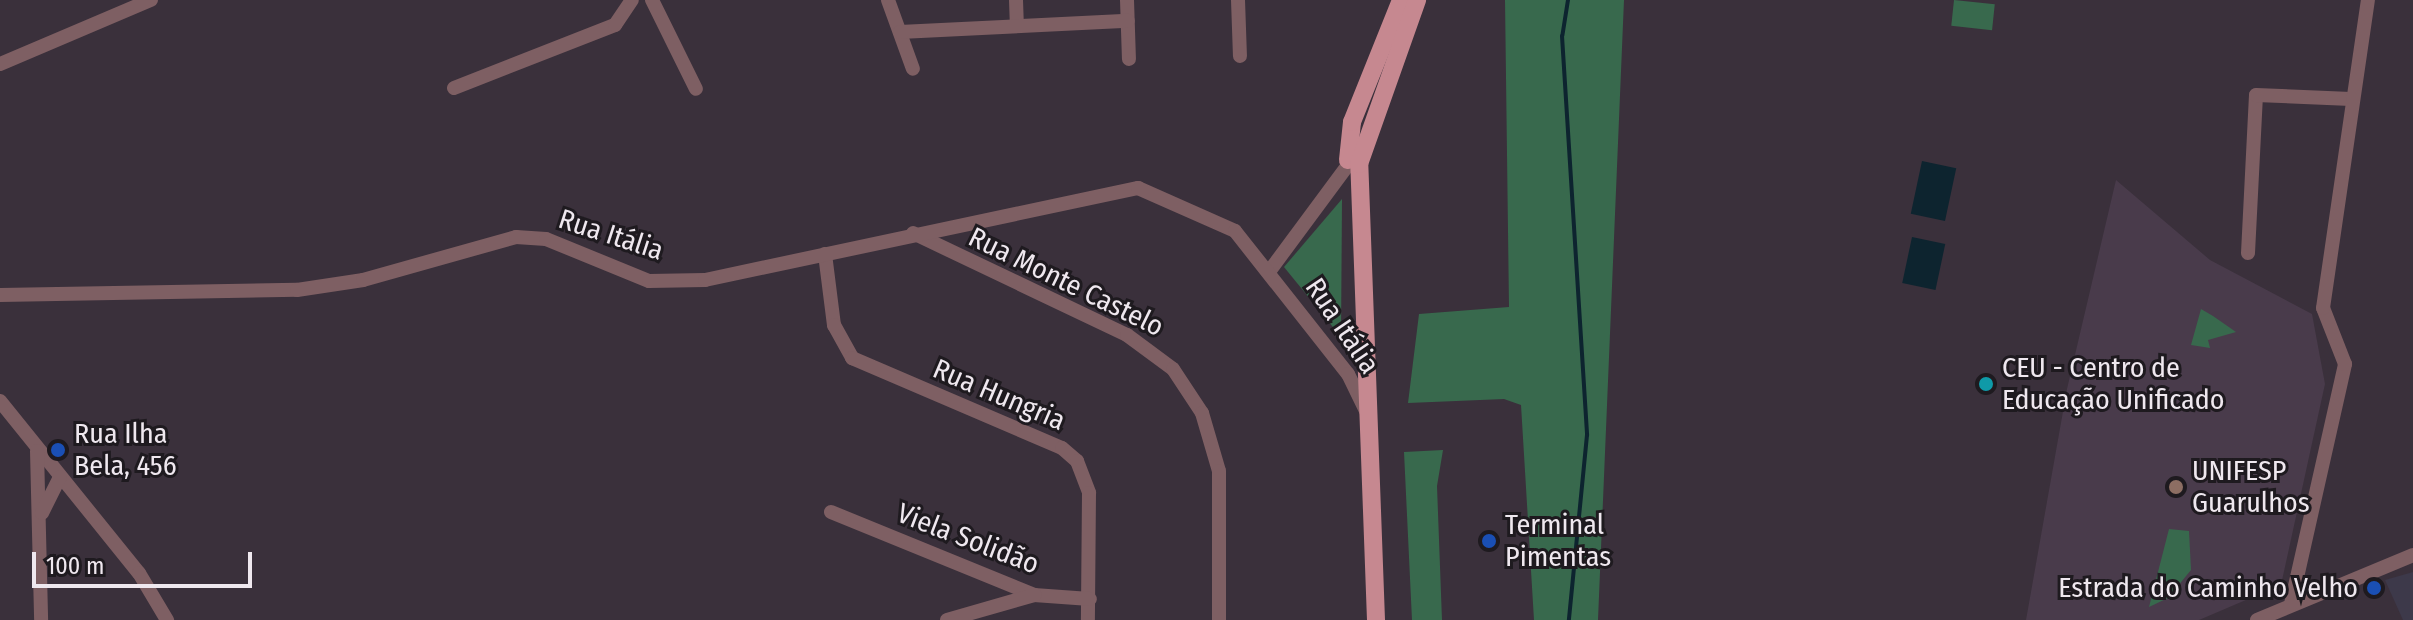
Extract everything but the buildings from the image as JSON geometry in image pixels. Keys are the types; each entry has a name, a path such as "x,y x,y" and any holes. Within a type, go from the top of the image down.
{"main road":[{"path":"1367,413 1353,335 1347,169 1352,122 1401,0"},
{"path":"1376,620 1360,146 1417,0"}],"street":[{"path":"0,64 151,0"},
{"path":"454,88 615,25 632,0"},
{"path":"652,0 696,89"},
{"path":"888,0 913,69"},
{"path":"1016,0 1017,24"},
{"path":"1127,0 1129,59"},
{"path":"1238,0 1240,56"},
{"path":"2291,604 2345,364 2323,308 2351,99 2368,0"},
{"path":"900,32 1128,21"},
{"path":"2248,253 2256,95 2351,99"},
{"name":"Rua Itália","path":"1271,269 1347,169 1360,146"},
{"name":"Rua Itália","path":"0,295 297,290 363,280 516,237 546,239 649,281 705,280 913,233 1138,188 1223,224 1271,269 1348,374 1367,413"},
{"name":"Rua Monte Castelo","path":"913,233 1127,335 1173,369 1202,413 1219,471 1219,620"},
{"name":"Rua Hungria","path":"825,254 834,325 852,358 1062,448 1077,461 1089,493 1088,620"},
{"path":"0,401 167,620"},
{"path":"37,450 41,620"},
{"path":"40,517 60,477"},
{"name":"Viela Solidão","path":"831,512 1034,595 1090,599"},
{"path":"2257,620 2413,555"},
{"path":"947,620 1034,595"}],"shaded area":[{"name":"UNIFESP Guarulhos","path":"2116,180 2210,260 2312,314 2325,384 2281,585 2199,620 2026,620 2067,389"},
{"path":"2413,572 2413,620 2403,620 2385,580"}],"green space":[{"path":"1505,0 1624,0 1598,620 1534,620 1521,405 1504,399 1408,403 1419,314 1509,307"},
{"path":"1954,0 1995,4 1992,30 1951,26"},
{"path":"1342,199 1341,337 1284,267"},
{"path":"2201,309 2236,332 2208,340 2210,348 2191,345"},
{"path":"1443,450 1437,486 1442,620 1412,620 1404,452"},
{"path":"2169,529 2189,531 2191,570 2168,598 2149,607"}],"water":[{"path":"1922,161 1956,168 1945,221 1911,214"},
{"path":"1912,237 1945,244 1935,290 1902,283"}],"waterway":[{"path":"1568,0 1562,36 1587,435 1569,620"}],"place":[{"name":"CEU - Centro de Educação Unificado","path":"1986,384"},
{"name":"Rua Ilha Bela, 456","path":"58,450"},
{"name":"UNIFESP Guarulhos","path":"2176,487"},
{"name":"Terminal Pimentas","path":"1489,541"},
{"name":"Estrada do Caminho Velho","path":"2374,588"}]}
